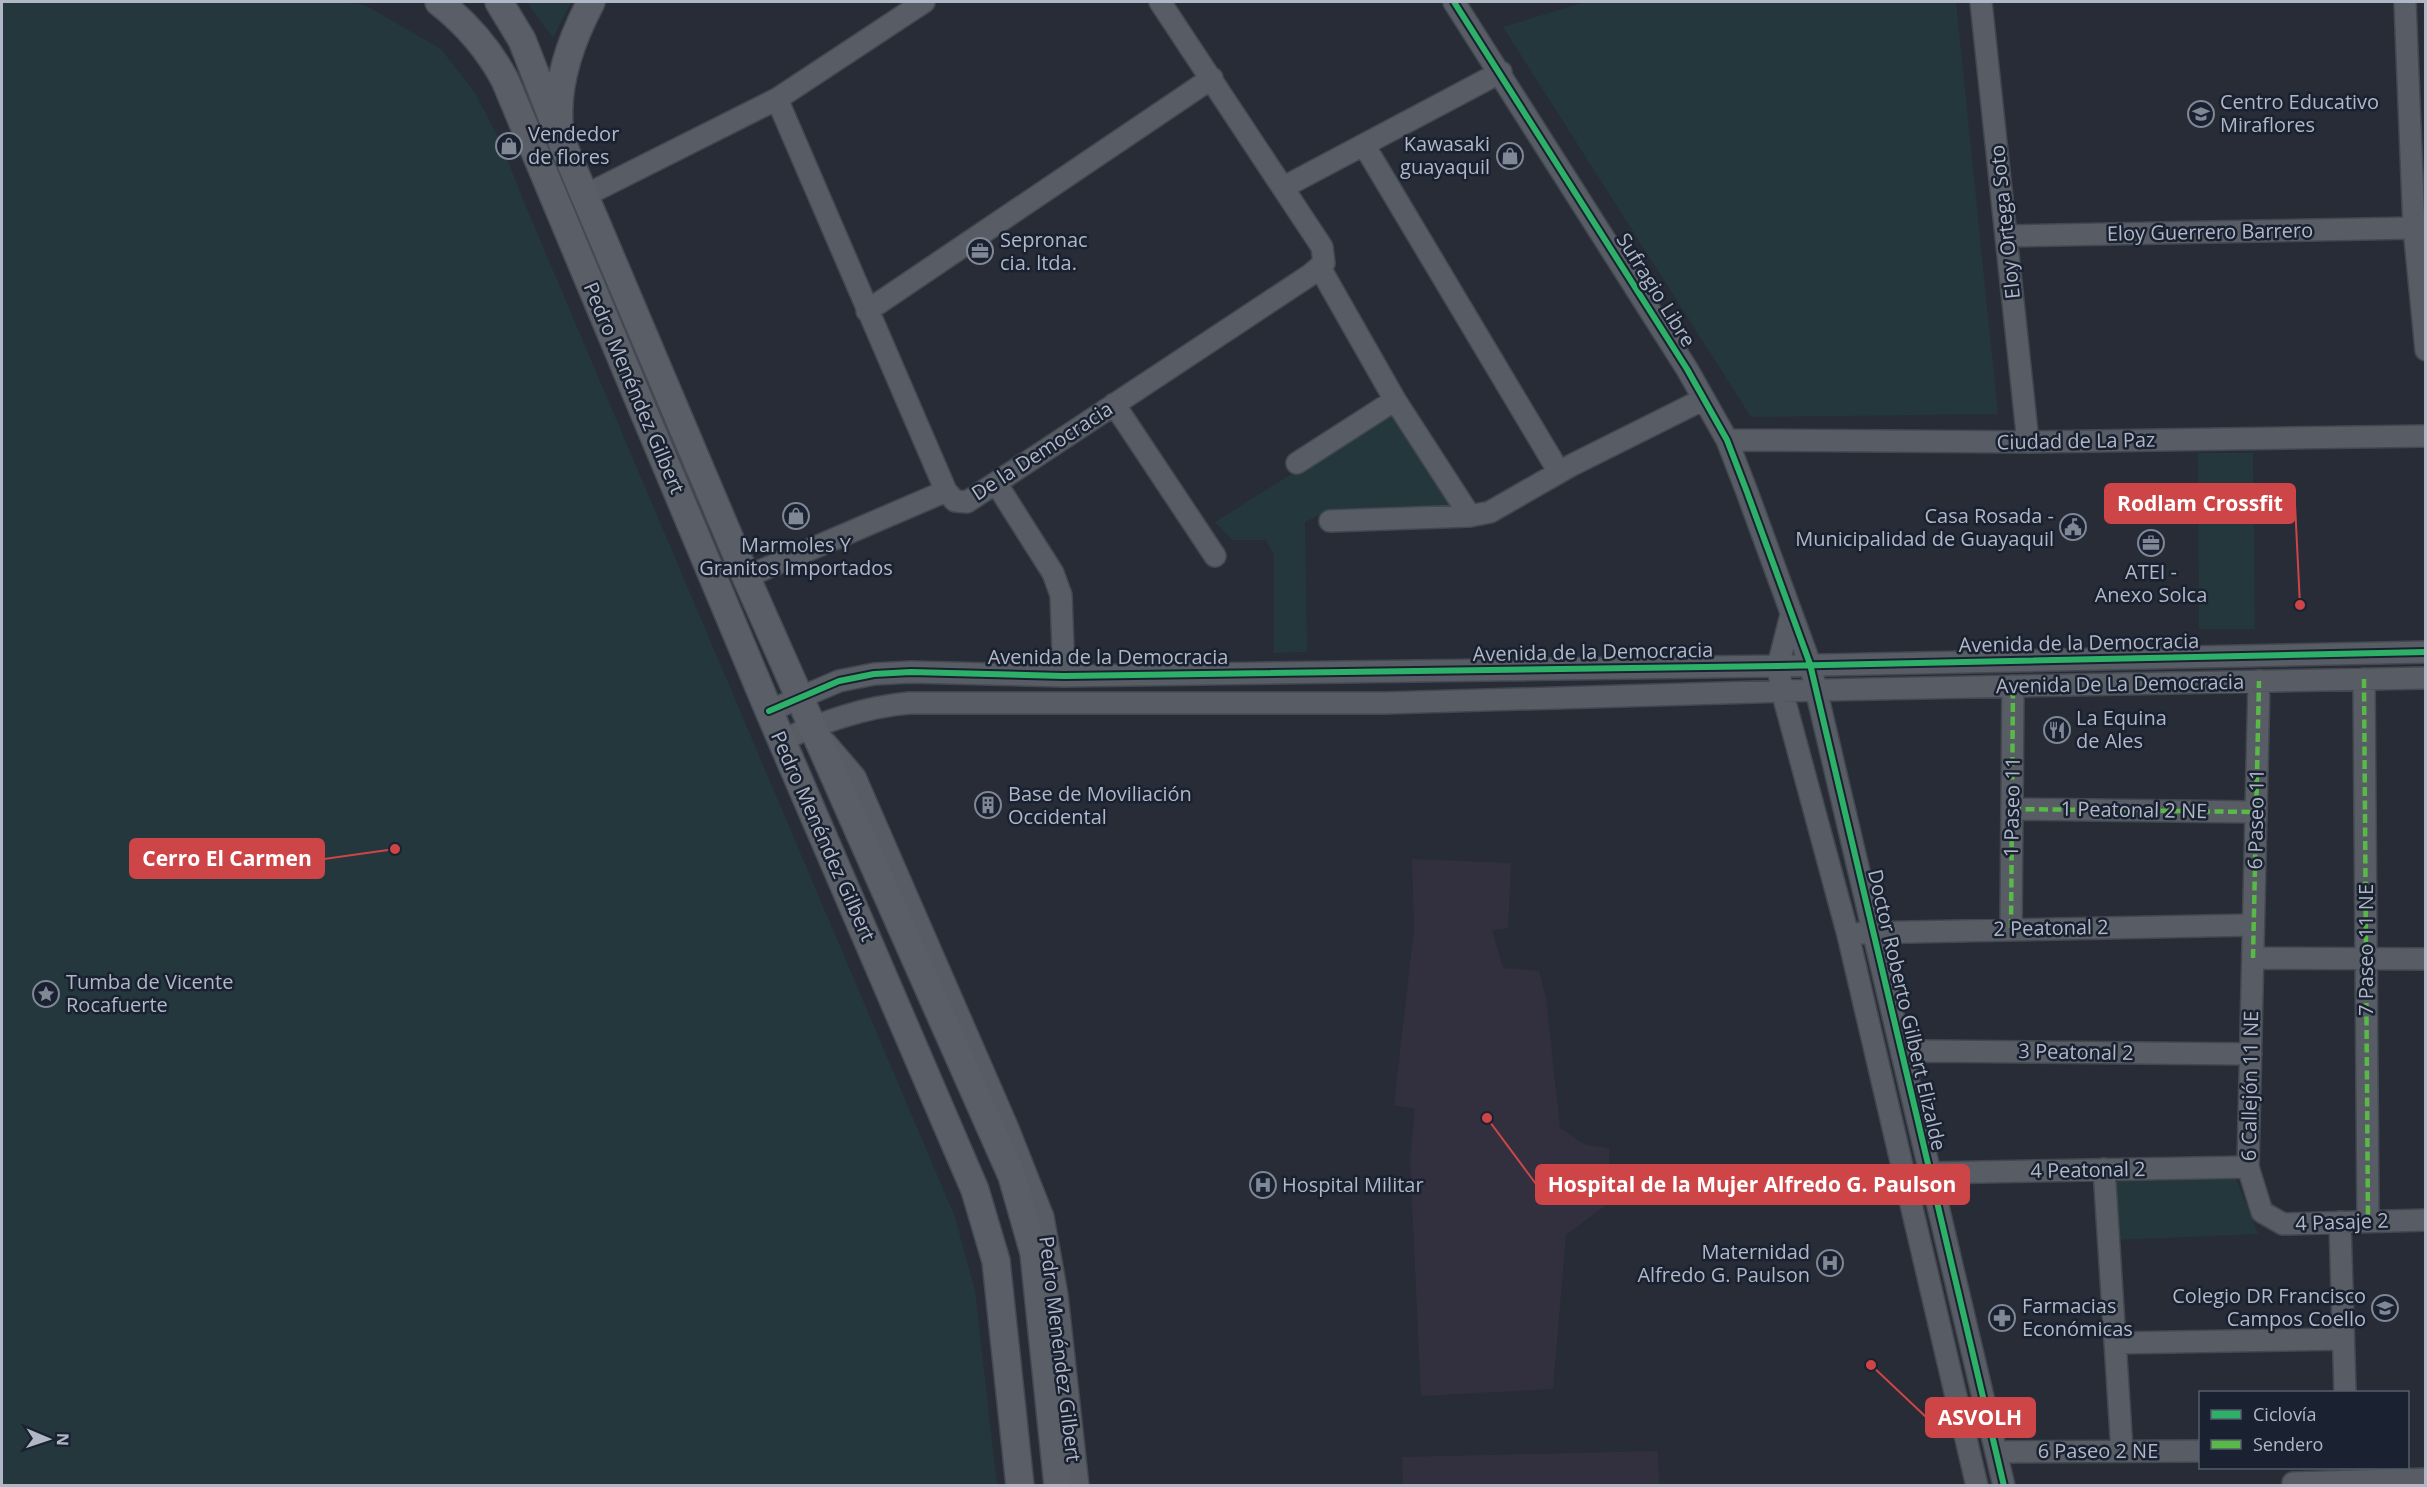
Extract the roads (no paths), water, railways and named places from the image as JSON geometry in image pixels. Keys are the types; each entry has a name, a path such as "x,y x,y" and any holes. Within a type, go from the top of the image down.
{"main road":[{"path":"429,2 448,9"},
{"name":"Pedro Menéndez Gilbert","path":"499,2 522,40 584,196 746,577 1012,1176 1030,1234 1040,1297 1058,1485"},
{"path":"561,140 558,113 564,74 591,2"},
{"name":"Pedro Menéndez Gilbert","path":"448,9 491,52 505,80 769,711 975,1190 996,1261 1020,1485"},
{"path":"1040,1297 1047,1237"}],"street":[{"path":"584,196 777,99 924,2"},
{"path":"1160,2 1322,247 1325,258 1320,268 1395,400 1470,516"},
{"name":"Sufragio Libre","path":"1454,2 1704,399 1727,440 1791,615"},
{"name":"Eloy Ortega Soto","path":"1981,2 2028,442"},
{"path":"2405,2 2414,228 2422,254 2426,350"},
{"path":"1284,187 1500,72"},
{"path":"867,311 1212,78"},
{"name":"De la Democracia","path":"777,99 946,491 956,501 967,501 996,483 1320,268"},
{"path":"1364,144 1559,472"},
{"name":"Eloy Guerrero Barrero","path":"2007,236 2414,228"},
{"path":"1330,521 1470,516 1490,512 1559,472 1704,399"},
{"path":"1297,463 1395,400"},
{"path":"1114,404 1215,556"},
{"name":"Ciudad de La Paz","path":"1727,440 2028,442 2426,436"},
{"path":"996,483 1053,573 1061,595 1064,676"},
{"path":"746,577 946,491"},
{"name":"Doctor Roberto Gilbert Elizalde","path":"1791,615 1810,664 1814,690 1955,1287 2004,1485"},
{"name":"Doctor Roberto Gilbert Elizalde","path":"1791,615 1778,666 1782,691 1848,935 1977,1485"},
{"name":"Avenida de la Democracia","path":"769,711 839,681 874,674 911,672 1064,676 1778,666 2426,652"},
{"name":"Avenida De La Democracia","path":"1814,690 2426,678"},
{"name":"7 Paseo 11 NE","path":"2364,679 2368,1221"},
{"name":"6 Paseo 11","path":"2253,958 2259,681"},
{"name":"1 Paseo 11","path":"2011,928 2013,686"},
{"path":"782,740 874,706 909,703 1385,703 1814,690"},
{"name":"Pedro Menéndez Gilbert","path":"813,727 855,777 1019,1153 1043,1217 1057,1295 1077,1485"},
{"name":"1 Peatonal 2 NE","path":"2012,809 2256,812"},
{"name":"2 Peatonal 2","path":"1848,935 1872,932 2011,928 2253,925"},
{"path":"2253,958 2426,960"},
{"name":"6 Callejón 11 NE","path":"2253,958 2248,1167 2262,1212"},
{"name":"3 Peatonal 2","path":"1902,1055 1923,1051 2251,1054"},
{"name":"4 Peatonal 2","path":"1929,1173 2248,1167"},
{"path":"2104,1169 2122,1451"},
{"name":"4 Pasaje 2","path":"2262,1212 2283,1224 2426,1220"},
{"path":"2340,1222 2345,1391"},
{"path":"1922,1253 1931,1259 1937,1259 1942,1256 1946,1245"},
{"path":"1932,1290 1934,1284 1945,1279 1955,1287"},
{"path":"2115,1343 2343,1339"},
{"name":"6 Paseo 2 NE","path":"1996,1452 2199,1451"},
{"path":"2293,1478 2347,1474 2418,1481"}],"place":[{"name":"Centro Educativo Miraflores","path":"2201,114"},
{"name":"Vendedor de flores","path":"509,146"},
{"name":"Kawasaki guayaquil","path":"1510,156"},
{"name":"Sepronac cia. ltda.","path":"980,251"},
{"name":"Marmoles Y Granitos Importados","path":"796,516"},
{"name":"Casa Rosada - Municipalidad de Guayaquil","path":"2073,527"},
{"name":"ATEI - Anexo Solca","path":"2151,543"},
{"name":"Rodlam Crossfit","path":"2300,605"},
{"name":"La Equina de Ales","path":"2057,730"},
{"name":"Base de Moviliación Occidental","path":"988,805"},
{"name":"Cerro El Carmen","path":"395,849"},
{"name":"Tumba de Vicente Rocafuerte","path":"46,994"},
{"name":"Hospital de la Mujer Alfredo G. Paulson","path":"1487,1118"},
{"name":"Hospital Militar","path":"1263,1185"},
{"name":"Maternidad Alfredo G. Paulson","path":"1830,1263"},
{"name":"Colegio DR Francisco Campos Coello","path":"2385,1308"},
{"name":"Farmacias Económicas","path":"2002,1318"},
{"name":"ASVOLH","path":"1871,1365"}]}
